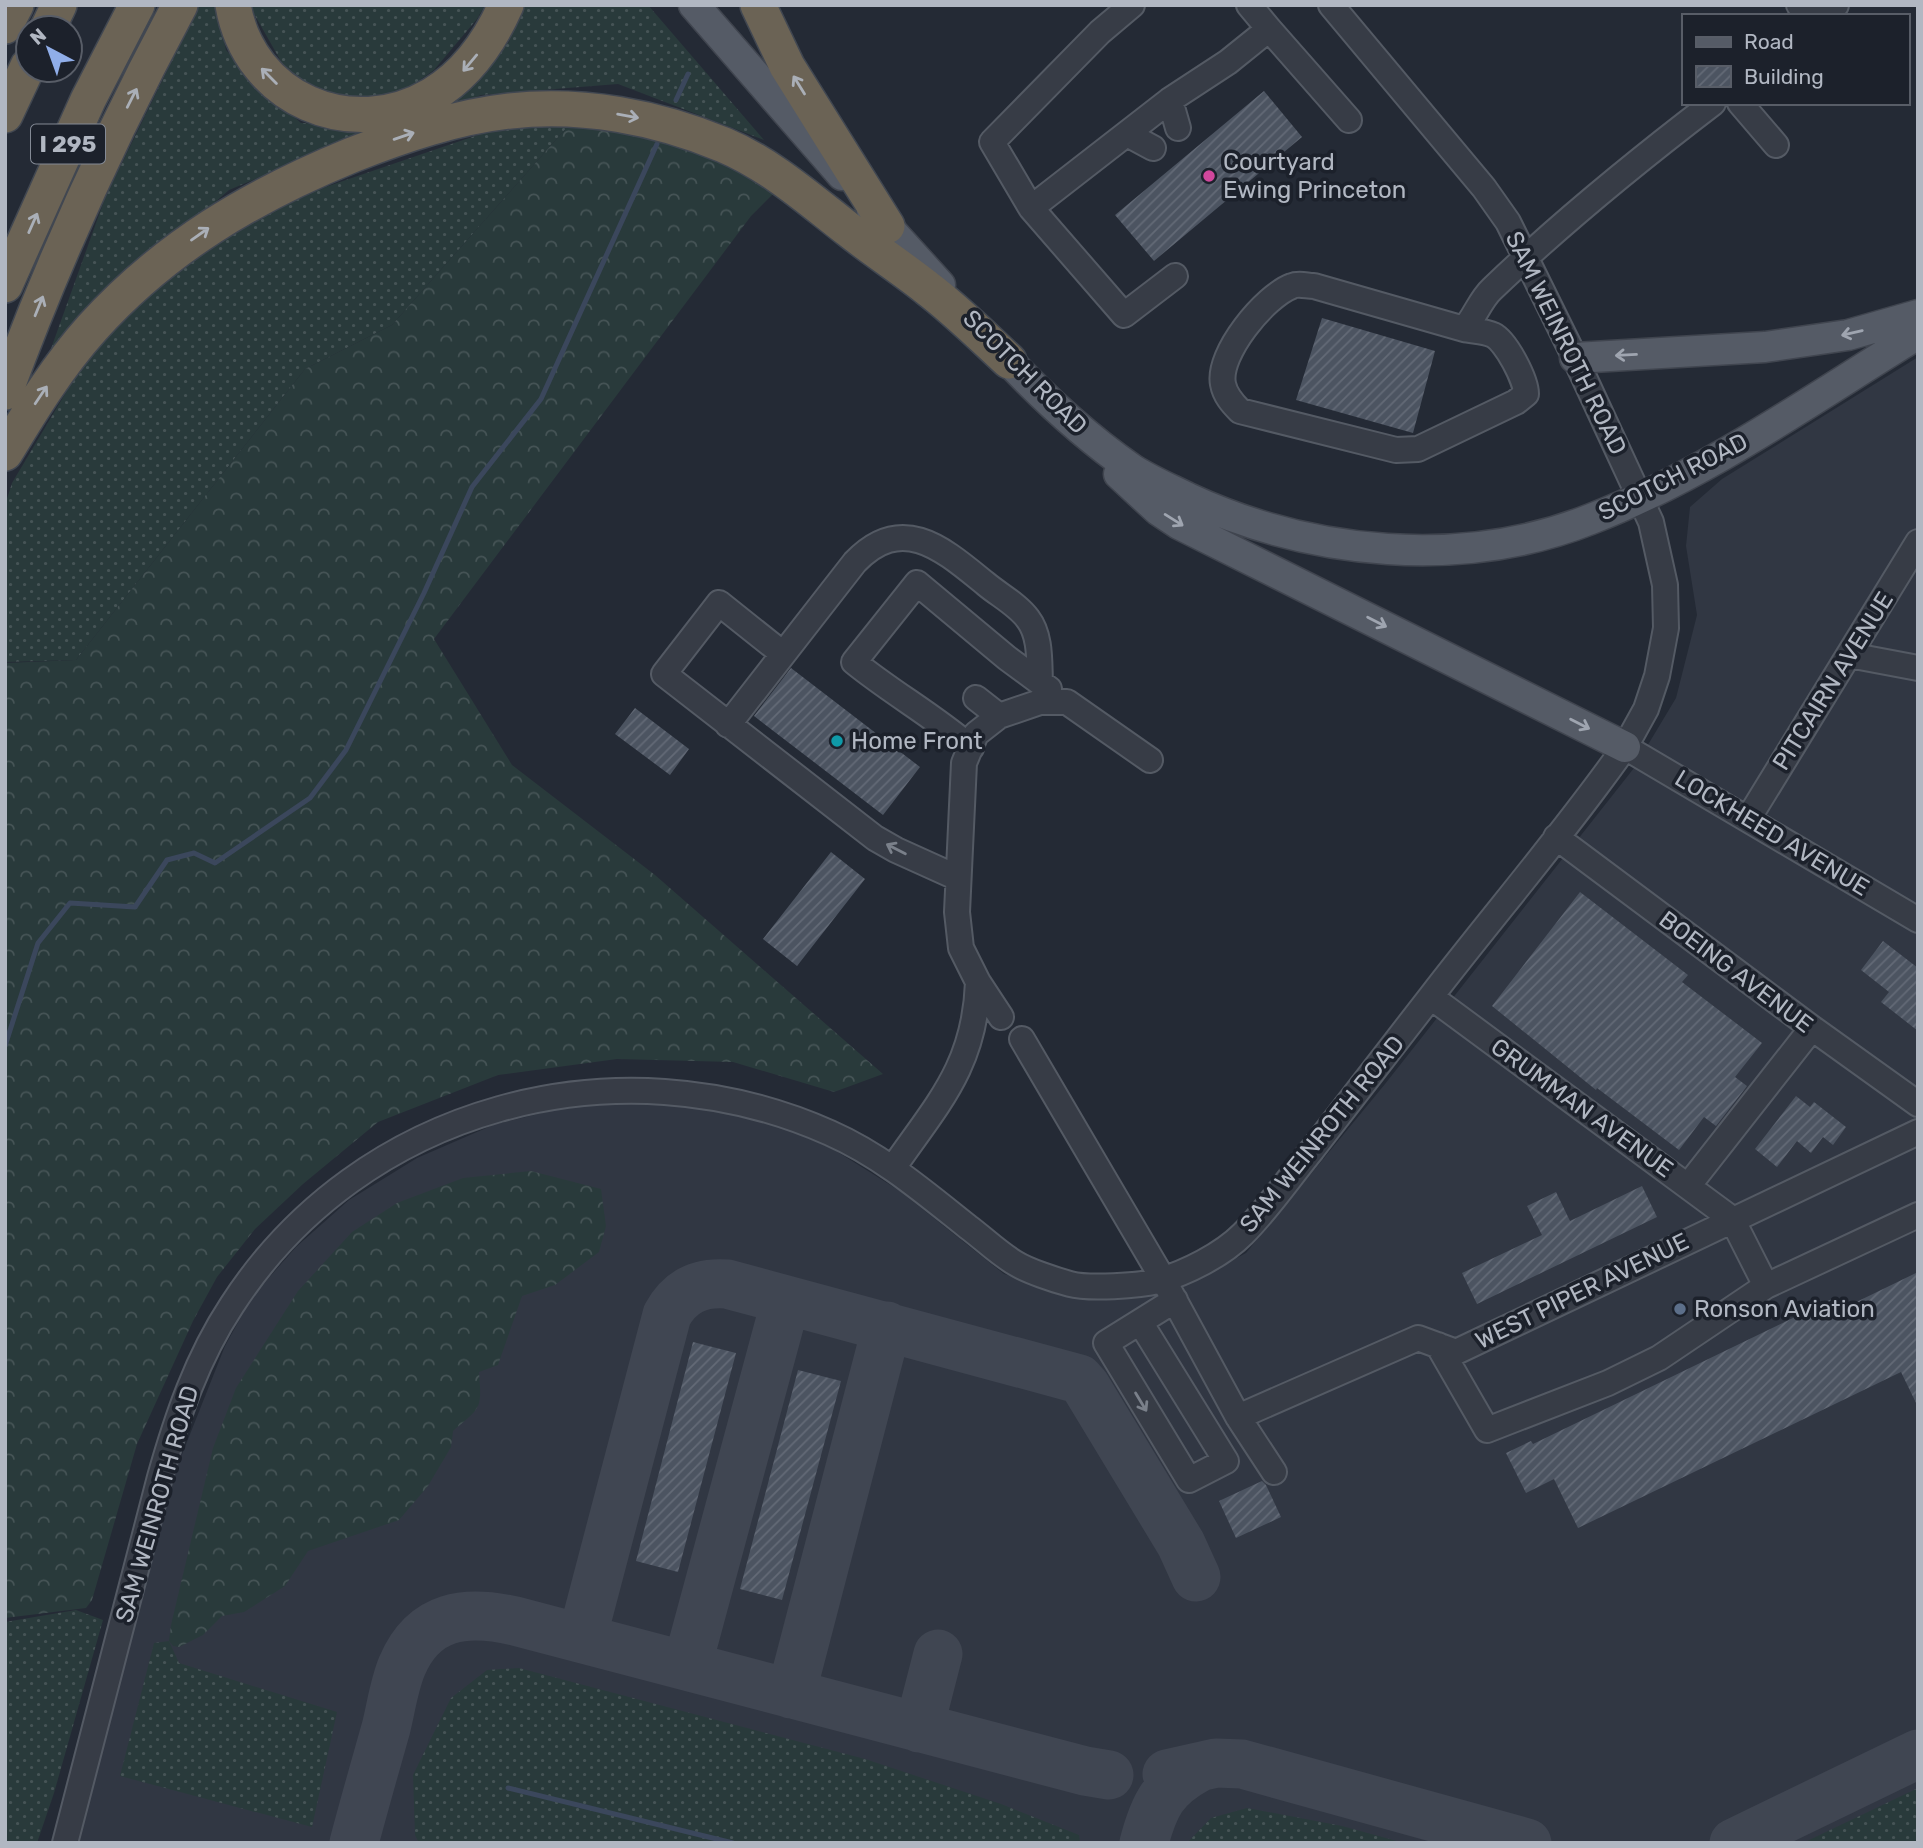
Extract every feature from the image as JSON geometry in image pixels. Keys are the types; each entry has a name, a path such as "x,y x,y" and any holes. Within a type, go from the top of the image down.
{"highway":[{"path":"5,26 16,5"},
{"name":"I 295","path":"5,285 88,100 137,5"},
{"path":"5,392 96,172 180,5"},
{"path":"233,5 237,25 248,49 276,83 298,99 323,109 349,115 367,115 404,108 447,85 474,58 506,5"},
{"path":"758,5 787,66 887,226"},
{"name":"I 295","path":"5,115 20,84"},
{"path":"5,453 49,384 92,328 128,291 199,233 250,201 296,178 371,148 447,122 511,111 556,108 626,116 685,130 750,158 789,182 929,289 1009,361"}],"main road":[{"name":"SCOTCH ROAD","path":"694,5 887,226 1009,361 1071,423 1134,470 1201,504 1273,530 1319,541 1418,550 1505,542 1588,521 1641,499 1720,456 1918,334"},
{"path":"1575,358 1765,347 1848,335 1918,316"},
{"path":"1071,423 1101,457 1138,492 1178,524 1625,747"}],"street":[{"path":"1132,5 1100,32 992,142 1031,208 1124,315 1175,275"},
{"path":"1249,5 1349,120"},
{"name":"SAM WEINROTH ROAD","path":"65,1843 160,1477 175,1423 193,1379 216,1331 248,1283 284,1240 341,1189 385,1160 429,1136 467,1119 516,1104 556,1095 605,1090 694,1093 743,1102 790,1116 835,1135 893,1168 1015,1263 1073,1285 1138,1284 1169,1290 1204,1261 1240,1237 1625,747 1650,698 1657,676 1665,628 1665,585 1656,535 1575,358 1508,222 1485,188 1331,5"},
{"path":"1031,208 1170,100 1228,61 1269,29"},
{"path":"1170,100 1178,128"},
{"path":"1464,329 1489,291 1525,257 1658,145 1710,105"},
{"path":"1742,105 1776,145"},
{"path":"1127,134 1153,148"},
{"path":"1295,284 1314,286 1464,329 1494,335 1504,345 1526,384 1526,394 1516,402 1418,449 1396,450 1240,411 1229,400 1222,383 1226,361 1244,328 1275,295 1295,284"},
{"path":"728,725 862,555 889,539 908,537 930,543 1028,619 1038,647 1040,682"},
{"name":"PITCAIRN AVENUE","path":"1748,819 1918,542"},
{"path":"971,748 949,729 884,686 854,662 917,583 1007,658 1150,760"},
{"path":"783,654 719,603 664,674 875,838 958,878"},
{"path":"1849,655 1918,668"},
{"path":"976,698 999,716"},
{"path":"1001,1017 978,982 961,948 957,912 964,763 976,734 999,716 1040,702 1067,702"},
{"name":"LOCKHEED AVENUE","path":"1625,747 1918,920"},
{"name":"BOEING AVENUE","path":"1556,837 1918,1104"},
{"path":"893,1168 956,1077 974,1030 978,982"},
{"name":"GRUMMAN AVENUE","path":"1431,997 1732,1219"},
{"path":"1688,1186 1812,1028"},
{"path":"1022,1039 1169,1290 1238,1417 1275,1472"},
{"name":"WEST PIPER AVENUE","path":"1238,1417 1418,1338 1456,1352 1918,1132"},
{"path":"1438,1345 1487,1430 1608,1383 1660,1358 1766,1286 1918,1215"},
{"path":"1732,1219 1766,1286"},
{"path":"1169,1290 1140,1322 1105,1343 1189,1480 1256,1444"},
{"path":"1140,1322 1226,1461"}],"shaded area":[{"path":"1918,357 1918,1843 77,1843 173,1477 225,1346 252,1297 296,1247 349,1200 417,1158 493,1125 563,1108 631,1101 698,1107 767,1121 833,1149 900,1191 1004,1274 1079,1297 1129,1294 1193,1281 1246,1253 1385,1084 1634,768 1676,698 1697,615 1686,546 1690,507 1722,479"}],"green space":[{"path":"199,5 216,5 226,50 301,123 380,127 229,190 106,298 48,357 105,198"},
{"path":"249,5 485,5 477,19 434,70 393,99 337,100 287,72"},
{"path":"521,5 648,5 764,140 618,84 481,95 424,118 509,42"},
{"path":"513,123 569,125 392,325 305,369 76,660 5,662 5,505 12,483 106,325 258,210"},
{"path":"569,125 660,131 779,188 751,216 434,639 512,765 655,875 883,1074 834,1092 733,1062 617,1059 498,1075 378,1122 303,1184 255,1229 217,1277 193,1321 137,1444 92,1600 86,1608 5,1618 5,663 76,660 305,369 392,325"},
{"path":"531,1171 601,1189 606,1226 599,1252 555,1285 522,1296 498,1365 479,1372 478,1407 453,1431 451,1447 428,1486 399,1520 308,1551 285,1586 244,1612 222,1616 203,1635 179,1647 173,1646 169,1641 171,1625 213,1448 236,1388 298,1291 352,1232 397,1203 463,1178"},
{"path":"76,1610 103,1620 54,1793 37,1843 5,1843 5,1622"},
{"path":"169,1641 179,1663 337,1712 312,1827 120,1776 154,1643"},
{"path":"519,1668 865,1759 1001,1804 1079,1835 1080,1843 419,1843 415,1835 413,1775 451,1698 487,1670"},
{"path":"1918,1788 1918,1843 1803,1843 1805,1842"},
{"path":"1247,1808 1342,1826 1404,1843 1187,1843 1211,1818"}],"building":[{"name":"Courtyard Ewing Princeton","path":"1264,91 1302,137 1154,261 1115,215"},
{"path":"1322,318 1435,351 1413,433 1296,400"},
{"name":"Home Front","path":"791,668 920,767 883,815 754,716"},
{"path":"635,708 689,749 670,775 615,734"},
{"path":"831,852 865,879 797,966 763,939"},
{"path":"1580,892 1688,975 1682,982 1762,1043 1735,1077 1747,1086 1716,1126 1704,1117 1679,1150 1597,1088 1596,1090 1492,1006"},
{"path":"1883,941 1918,968 1918,1031 1881,1002 1889,992 1861,970"},
{"path":"1796,1096 1810,1107 1814,1102 1846,1127 1833,1145 1823,1137 1811,1153 1797,1141 1777,1167 1755,1149"},
{"path":"1642,1186 1657,1217 1477,1304 1462,1273 1542,1235 1527,1206 1556,1192 1570,1221"},
{"path":"1918,1272 1918,1407 1901,1372 1578,1528 1554,1479 1526,1493 1506,1453 1531,1441 1533,1444 1836,1297 1842,1309"},
{"path":"693,1342 736,1353 678,1572 636,1561"},
{"path":"798,1370 841,1381 782,1600 740,1589"},
{"path":"1262,1481 1281,1517 1236,1538 1219,1501"}],"waterway":[{"path":"676,100 688,74"},
{"path":"5,1046 38,943 70,903 135,907 167,860 194,853 215,863 310,798 346,750 424,593 472,487 541,399 657,144"},
{"path":"508,1788 733,1843"}],"taxiway":[{"path":"582,1638 667,1315 685,1294 700,1287 717,1284 727,1284 1079,1379 1181,1544 1196,1577"},
{"path":"687,1666 786,1300"},
{"path":"791,1694 887,1326"},
{"path":"354,1843 402,1666 422,1635 448,1620 464,1617 480,1616 515,1621 1085,1771 1109,1775"},
{"path":"919,1728 938,1654"},
{"path":"1734,1843 1918,1754"},
{"path":"1167,1774 1216,1763 1242,1764 1527,1843"},
{"path":"1144,1843 1162,1798 1176,1782 1198,1768"}],"place":[{"name":"Courtyard Ewing Princeton","path":"1209,176"},
{"name":"Home Front","path":"837,741"},
{"name":"Ronson Aviation","path":"1680,1309"}]}
